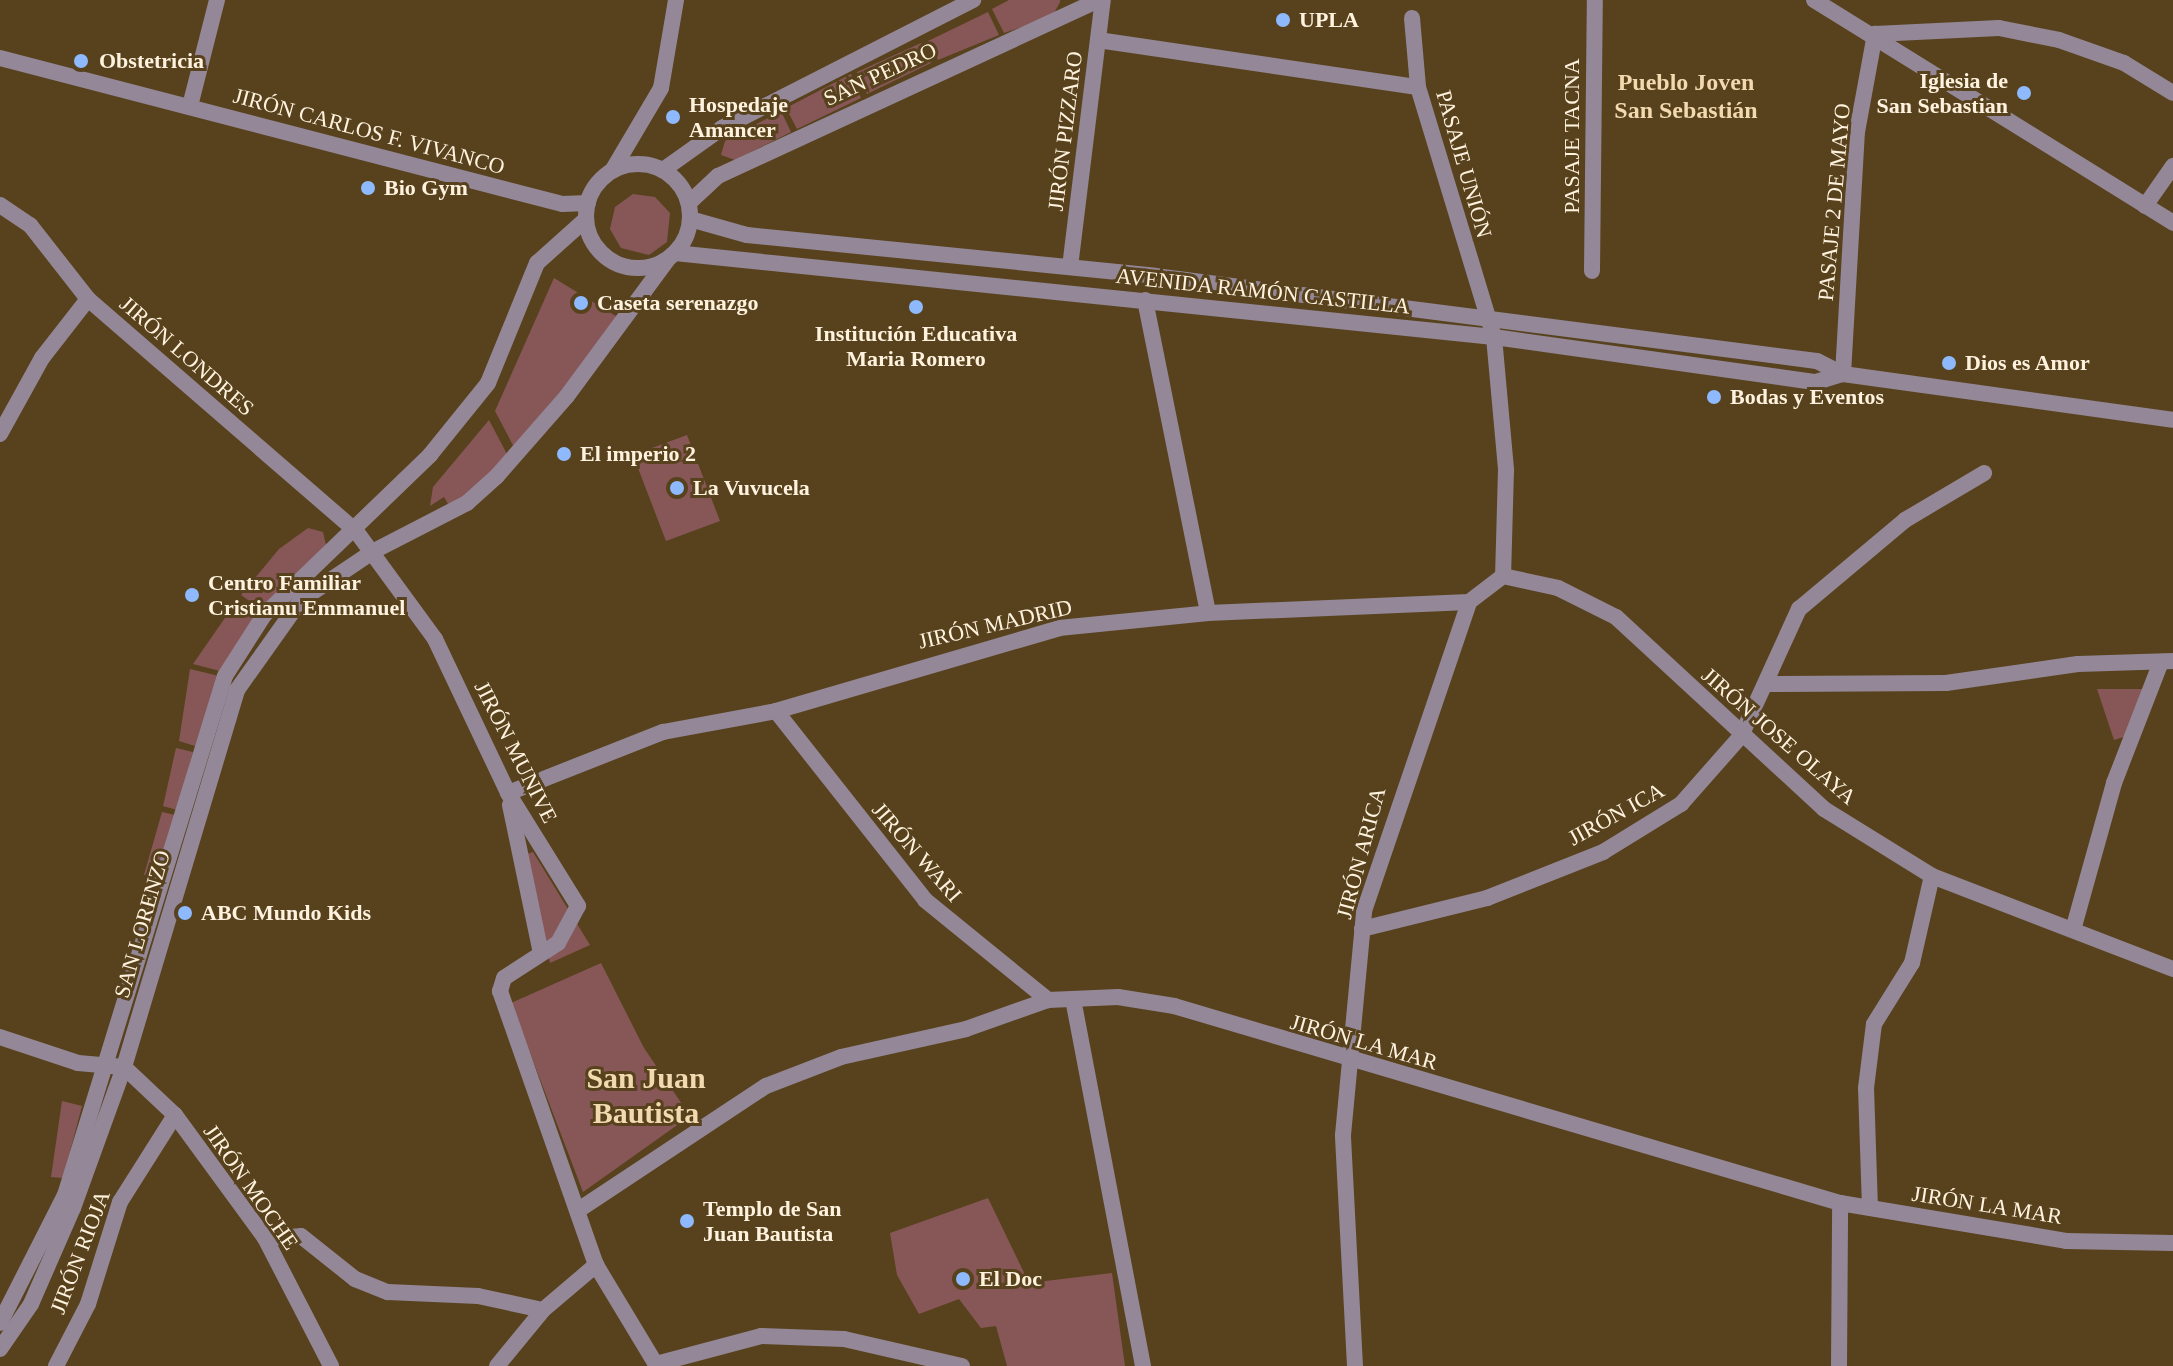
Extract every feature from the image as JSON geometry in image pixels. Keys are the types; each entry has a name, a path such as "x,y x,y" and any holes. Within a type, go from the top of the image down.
{"street":[{"path":"190,106 217,0"},
{"path":"612,171 629,165 663,170 690,211 671,256 642,267 616,262 595,245 587,211 661,88 676,0"},
{"name":"SAN PEDRO","path":"663,170 722,128 973,0"},
{"name":"SAN PEDRO","path":"690,211 718,176 1101,0"},
{"name":"JIRÓN PIZZARO","path":"1070,267 1101,0"},
{"name":"PASAJE TACNA","path":"1592,271 1595,0"},
{"path":"1814,0 1875,34 1947,87 2173,223"},
{"name":"PASAJE UNIÓN","path":"1412,18 1418,87 1486,320"},
{"path":"1875,34 1999,28 2059,40 2124,63 2173,93"},
{"name":"PASAJE 2 DE MAYO","path":"1843,374 1857,132 1875,34"},
{"path":"1098,40 1418,87"},
{"name":"JIRÓN CARLOS F. VIVANCO","path":"0,58 587,211"},
{"path":"2145,206 2173,166"},
{"name":"JIRÓN LONDRES","path":"0,205 30,225 88,299 356,531"},
{"name":"SAN LORENZO","path":"0,1323 65,1195 103,1063 225,676 264,615 356,531 488,383 537,263 587,211"},
{"name":"AVENIDA RAMÓN CASTILLA","path":"690,211 747,235 1070,267 1817,361 1843,374 2173,420"},
{"name":"AVENIDA RAMÓN CASTILLA","path":"671,256 1145,300 1494,337 1816,382 1843,374"},
{"name":"SAN LORENZO","path":"0,1349 31,1304 67,1222 124,1067 237,690 301,600 374,551 467,503 497,476 567,396 671,256"},
{"path":"0,434 42,358 88,299"},
{"path":"1145,300 1208,613"},
{"path":"1469,602 1503,576 1506,470 1494,337 1486,320"},
{"name":"JIRÓN ICA","path":"1362,929 1487,898 1603,852 1681,804 1741,736 1769,684 1781,634 1799,609 1905,520 1984,473"},
{"name":"JIRÓN MUNIVE","path":"356,531 374,551 435,639 508,793 578,906 558,943 504,978 503,1000 580,1209"},
{"name":"JIRÓN JOSE OLAYA","path":"1503,576 1558,588 1616,617 1741,736 1824,809 1932,876 2173,969"},
{"name":"JIRÓN MADRID","path":"508,793 663,732 776,711 1000,641 1208,613 1469,602"},
{"name":"JIRÓN ARICA","path":"1355,1366 1343,1135 1362,929 1380,849 1469,602"},
{"path":"1769,684 1946,683 2078,664 2167,661 2114,783 2073,930"},
{"name":"JIRÓN WARI","path":"776,711 925,900 1048,1000"},
{"path":"508,793 541,953"},
{"path":"1870,1208 1866,1088 1874,1024 1912,963 1932,876"},
{"path":"1073,999 1143,1366"},
{"name":"JIRÓN LA MAR","path":"580,1209 766,1086 841,1057 966,1029 1048,1000 1073,999 1174,1006 1351,1062 1840,1203 2066,1241 2173,1243"},
{"path":"0,1037 78,1063 124,1067"},
{"name":"JIRÓN MOCHE","path":"124,1067 175,1115 265,1238 331,1366"},
{"name":"JIRÓN RIOJA","path":"56,1366 88,1304 120,1202 175,1115"},
{"path":"1839,1366 1840,1203"},
{"path":"580,1209 596,1265 657,1365 761,1336 844,1339 962,1366"},
{"path":"265,1238 301,1236 355,1279 388,1292 478,1296 543,1310"},
{"path":"497,1366 543,1310 596,1265"}],"shaded area":[{"path":"1009,0 1060,2 1052,17 1004,33 992,9"},
{"path":"988,12 999,35 938,60 928,41"},
{"path":"921,43 931,63 867,94 857,72"},
{"path":"851,74 861,98 797,129 786,108"},
{"path":"781,111 791,132 735,160 721,155 725,141"},
{"path":"633,194 655,197 670,213 667,242 649,255 621,248 610,229 615,207"},
{"path":"554,278 619,318 516,451 495,411"},
{"path":"489,420 509,458 452,511 444,497 430,506 433,487"},
{"name":"La Vuvucela","path":"687,435 720,521 666,541 633,455"},
{"path":"308,528 323,532 326,545 261,609 241,595 279,549"},
{"path":"236,602 256,615 220,671 193,664"},
{"path":"190,669 219,676 195,746 179,741"},
{"path":"2097,689 2148,689 2130,735 2114,740"},
{"path":"176,748 193,752 177,810 163,806"},
{"path":"162,812 175,815 155,878 144,875"},
{"path":"533,852 590,945 550,963 527,854"},
{"path":"601,963 644,1048 690,1116 583,1192 511,1003"},
{"path":"62,1101 82,1106 63,1178 51,1177"},
{"name":"El Doc","path":"988,1198 1029,1283 1112,1273 1125,1366 1007,1366 996,1326 981,1328 959,1299 919,1314 897,1275 890,1233"}],"place":[{"name":"UPLA","path":"1283,20"},
{"name":"Obstetricia","path":"81,61"},
{"name":"Iglesia de San Sebastian","path":"2024,93"},
{"name":"Hospedaje Amancer","path":"673,117"},
{"name":"Bio Gym","path":"368,188"},
{"name":"Caseta serenazgo","path":"581,303"},
{"name":"Institución Educativa Maria Romero","path":"916,307"},
{"name":"Dios es Amor","path":"1949,363"},
{"name":"Bodas y Eventos","path":"1714,397"},
{"name":"El imperio 2","path":"564,454"},
{"name":"La Vuvucela","path":"677,488"},
{"name":"Centro Familiar Cristianu Emmanuel","path":"192,595"},
{"name":"ABC Mundo Kids","path":"185,913"},
{"name":"Templo de San Juan Bautista","path":"687,1221"},
{"name":"El Doc","path":"963,1279"}],"district":[{"name":"Pueblo Joven San Sebastián","path":"1686,97"},
{"name":"San Juan Bautista","path":"646,1095"}]}
